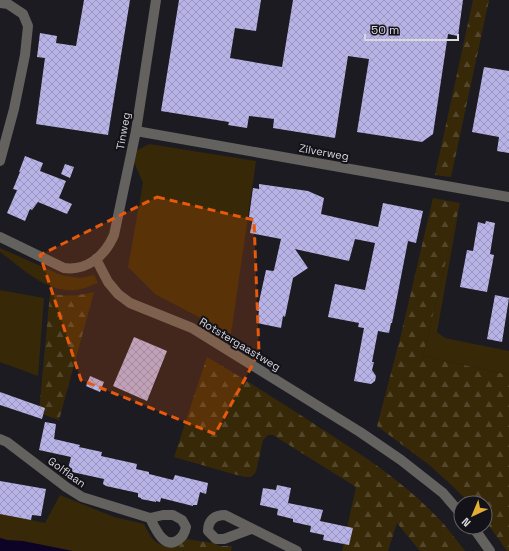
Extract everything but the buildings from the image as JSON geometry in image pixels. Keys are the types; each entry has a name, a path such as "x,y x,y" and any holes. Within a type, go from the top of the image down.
{"street":[{"name":"Tinweg","path":"96,259 104,253 114,235 136,131 156,0"},
{"path":"0,3 8,4 23,14 28,26 25,55 14,109 0,161"},
{"name":"Zilverweg","path":"136,131 509,198"},
{"path":"0,237 64,268 80,268 96,259"},
{"name":"Rotstergaastweg","path":"96,259 108,282 118,294 130,303 192,328 360,432 401,460 443,493 453,505"},
{"name":"Golflaan","path":"0,438 66,487 82,497 150,518"},
{"path":"251,529 297,551"},
{"path":"479,535 490,551"}],"highlighted area":[{"path":"157,197 254,220 259,353 215,434 81,380 40,255"}],"green space":[{"path":"473,0 489,0 451,177 435,175"},
{"path":"149,144 256,161 231,334 155,294 128,267 143,183 134,162 136,151"},
{"path":"433,198 460,203 423,356 509,375 509,551 507,551 493,531 493,495 462,495 428,464 377,426 400,339"},
{"path":"460,203 437,332 445,338 509,351 509,375 423,356"},
{"path":"0,248 61,275 80,278 94,275 98,283 77,290 55,288 45,284 26,272 0,252"},
{"path":"0,290 44,298 38,376 0,362"},
{"path":"94,292 59,420 39,413 50,293 72,296"},
{"path":"207,357 253,385 386,472 426,506 445,526 465,551 420,551 397,523 388,551 342,551 356,487 273,435 268,435 263,440 256,472 251,477 233,474 174,457"},
{"path":"60,495 114,517 144,524 151,536 158,543 167,546 180,543 178,551 0,551 0,513 45,523"},
{"path":"186,539 213,543 220,546 232,546 231,551 178,551 180,543"}],"shaded area":[{"path":"0,538 23,541 73,551 0,551"}]}
